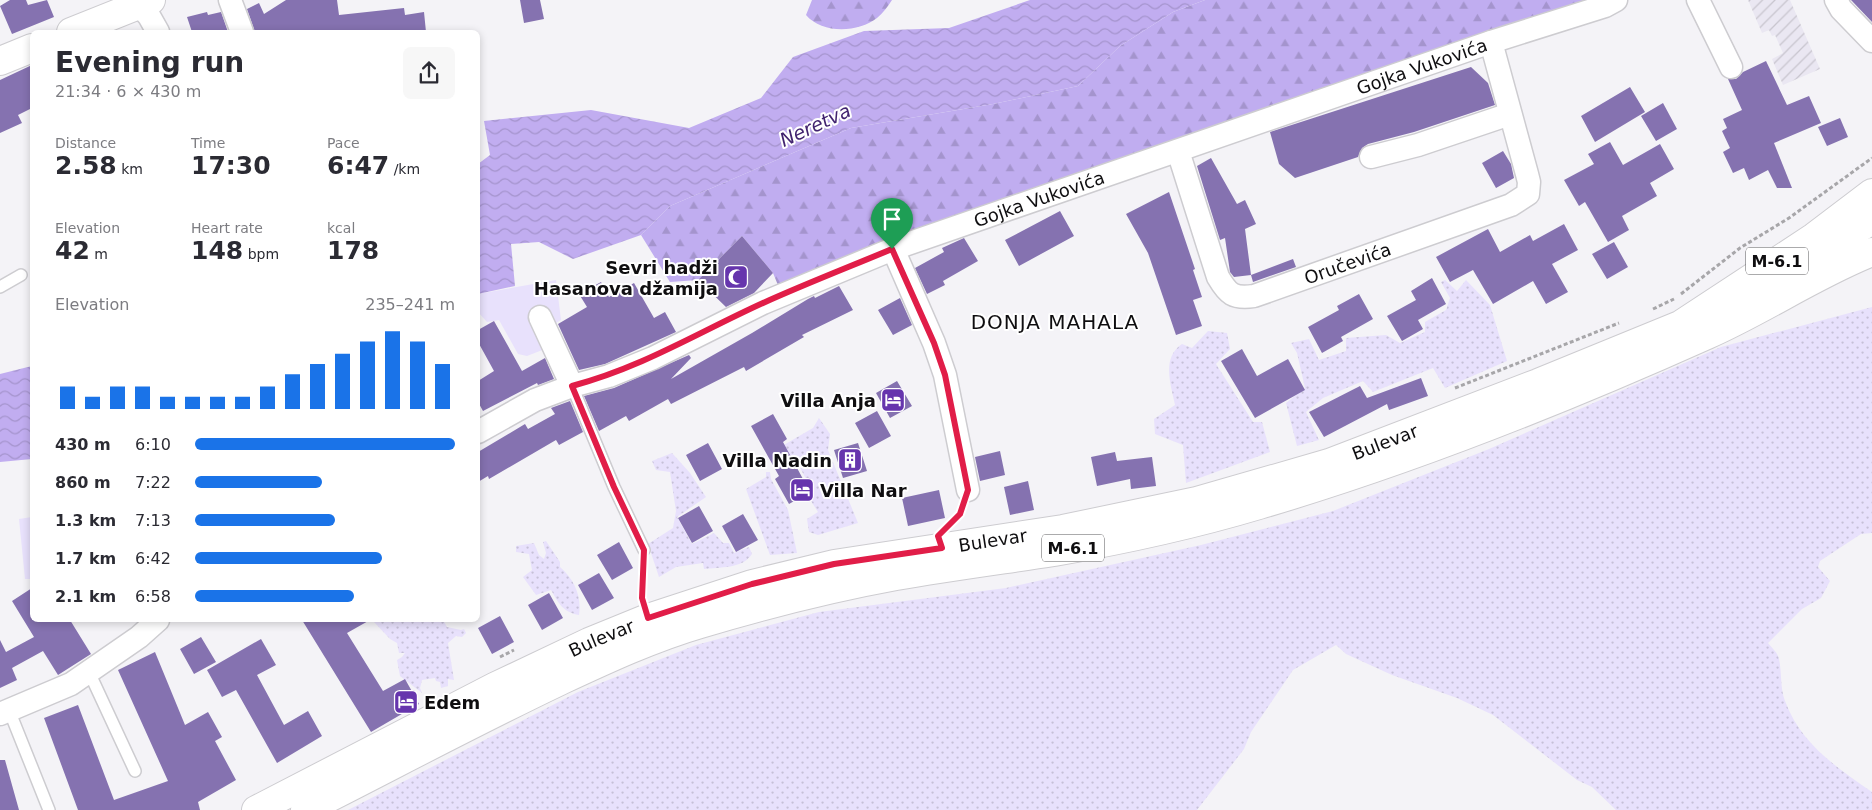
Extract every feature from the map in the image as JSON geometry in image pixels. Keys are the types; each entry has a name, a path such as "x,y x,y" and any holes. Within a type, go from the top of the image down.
{"main road":[{"path":"76,30 145,2"},
{"path":"0,61 30,49"},
{"name":"M-6.1","path":"1680,326 1814,236 1872,193"},
{"name":"Bulevar","path":"256,810 494,687 589,642 643,603 752,584 834,564 1133,516 1254,486 1329,463 1680,326 1755,292 1872,220"},
{"path":"1837,266 1872,242"},
{"name":"M-6.1","path":"305,810 534,693 601,662 694,626 746,611 891,577 1122,539 1189,525 1262,504 1439,444 1556,400 1746,318 1837,266 1872,252"}],"street":[{"path":"230,0 241,30"},
{"name":"Gojka Vukovića","path":"480,431 535,400 572,386 609,376 653,358 763,303 892,249 1491,42 1605,6 1616,0"},
{"path":"1698,0 1732,67"},
{"path":"1836,0 1841,9 1872,41"},
{"path":"145,2 149,16 157,30"},
{"name":"Oručevića","path":"1178,151 1218,277 1227,291 1242,297 1254,296 1522,200 1528,194 1530,182 1491,42"},
{"path":"1372,157 1418,145 1510,114"},
{"path":"892,249 934,343 945,375 968,490"},
{"path":"540,317 572,386"},
{"path":"5,712 70,684 139,637 156,622"}],"lane":[{"path":"0,287 21,275"},
{"path":"572,386 614,487 644,550"},
{"path":"89,672 135,772"},
{"path":"5,712 49,810"}],"path":[{"path":"1645,312 1676,298 1740,248 1789,218 1872,158"},
{"path":"1451,390 1496,370 1622,322"},
{"path":"942,548 938,536 960,514 968,490"},
{"path":"643,603 644,550"},
{"path":"497,659 523,646"}],"shaded area":[{"path":"1748,0 1790,0 1820,69 1783,85 1772,59 1783,53 1775,35 1772,36 1769,30 1762,33"},
{"path":"556,280 561,320 551,326 550,347 527,356 518,354 499,320 487,322 480,314 480,294"},
{"path":"1445,280 1457,291 1466,280 1490,305 1507,361 1445,388 1433,368 1373,392 1363,381 1323,398 1306,412 1319,440 1297,446 1286,403 1305,388 1297,353 1291,343 1309,339 1319,360 1346,351 1346,338 1386,335 1400,343 1425,332 1425,322 1446,310 1450,298 1441,282"},
{"path":"1872,307 1872,533 1861,534 1820,561 1818,567 1830,581 1821,598 1802,609 1768,643 1778,657 1783,696 1800,730 1833,764 1872,792 1872,810 1616,810 1592,787 1577,780 1493,715 1457,698 1392,675 1346,654 1336,645 1293,670 1251,732 1244,749 1197,810 348,810 578,692 696,645 819,612 1006,588 1201,545 1333,511 1489,449 1721,347"},
{"path":"1208,331 1227,333 1230,349 1216,364 1253,422 1262,422 1270,452 1186,483 1183,445 1155,434 1154,419 1175,405 1169,372 1171,357 1182,344 1192,348"},
{"path":"819,418 830,434 828,450 858,523 818,535 809,532 807,519 818,512 811,501 814,494 798,464 790,462 782,446 813,428"},
{"path":"672,453 690,473 706,497 677,517 692,544 714,533 723,543 729,543 734,553 749,547 752,554 748,559 737,565 704,569 703,563 676,567 659,577 648,544 673,528 676,511 670,472 656,470 652,461"},
{"path":"766,472 770,472 771,479 788,510 797,553 770,555 746,489 766,477"},
{"path":"30,517 30,579 25,579 19,519"},
{"path":"546,541 560,562 560,567 576,588 580,608 579,615 569,612 562,607 551,590 536,595 523,577 532,570 529,554 516,552 516,546 534,543 539,555 544,559 546,553 543,542"},
{"path":"374,622 444,622 447,627 464,629 466,633 462,637 456,636 448,643 454,680 448,679 448,686 441,688 440,682 436,681 435,678 422,680 420,688 422,693 400,676 397,660 405,653 399,653 397,643 390,639"}],"green space":[{"path":"812,0 892,0 877,18 869,23 860,27 840,29 821,26 806,15"},
{"path":"1205,0 1616,0 782,295 773,273 742,236 698,280 670,282 641,235 670,206 851,128 993,104 1078,86 1120,46 1173,12"}],"water":[{"name":"Neretva","path":"1030,0 1205,0 1173,12 1120,46 1078,86 993,104 851,128 670,206 641,235 573,259 539,242 511,244 515,286 480,294 480,162 490,155 484,121 591,110 689,128 761,98 793,57 864,31 949,28"},
{"path":"30,366 30,459 0,462 0,374"}],"building":[{"path":"10,0 26,0 28,5 47,0 54,17 12,34 0,6"},
{"path":"286,0 337,0 339,15 404,8 405,15 424,12 426,30 254,30 247,9 259,3 264,14"},
{"path":"520,0 540,0 544,19 524,23"},
{"path":"1872,0 1872,22 1852,1"},
{"path":"207,12 208,15 221,12 227,30 191,30 187,17"},
{"path":"1766,61 1787,105 1809,96 1821,123 1774,143 1792,188 1777,188 1768,170 1749,180 1744,168 1733,173 1723,152 1730,148 1722,131 1727,128 1723,119 1742,110 1728,79 1736,79 1743,72"},
{"path":"30,66 30,109 18,115 22,123 0,133 0,80"},
{"path":"1471,67 1488,83 1495,105 1414,132 1368,144 1362,148 1358,157 1295,178 1279,164 1270,132"},
{"path":"1630,87 1645,112 1595,142 1581,116"},
{"path":"1663,103 1677,129 1656,141 1641,116"},
{"path":"1840,118 1848,137 1827,146 1818,127"},
{"path":"1610,142 1623,165 1660,144 1674,169 1650,183 1657,196 1622,216 1629,230 1608,242 1585,202 1579,206 1564,180 1594,164 1588,154"},
{"path":"1503,151 1511,164 1514,178 1496,188 1482,163"},
{"path":"1211,158 1237,204 1245,200 1256,224 1245,229 1251,275 1234,277 1230,272 1225,238 1220,240 1197,166"},
{"path":"1169,192 1195,269 1193,270 1202,297 1193,300 1202,326 1176,335 1148,253 1126,214"},
{"path":"1060,211 1074,236 1019,266 1005,240"},
{"path":"1564,224 1578,250 1552,264 1568,292 1546,304 1533,281 1493,304 1473,270 1450,282 1436,257 1488,229 1500,252 1530,235 1533,241"},
{"name":"Sevri hadži Hasanova džamija","path":"742,236 773,273 754,293 726,307 698,280"},
{"path":"964,238 978,261 943,281 945,285 927,294 915,268 944,252 942,248"},
{"path":"1614,242 1628,267 1607,279 1592,254"},
{"path":"1293,259 1296,267 1253,282 1251,275"},
{"path":"1432,278 1446,304 1418,320 1423,329 1402,341 1387,316 1416,300 1411,291"},
{"path":"601,282 609,297 634,283 654,318 665,312 676,332 605,364 579,370 558,324 587,307 579,294"},
{"path":"839,286 853,310 802,335 804,337 746,371 744,367 671,404 668,399 629,421 626,416 599,431 584,396 614,388 689,355 691,358 671,379 808,299 814,296 815,298"},
{"path":"1359,294 1373,319 1341,337 1343,341 1322,353 1308,327 1339,310 1337,306"},
{"path":"900,298 912,325 893,335 878,310"},
{"path":"494,321 522,371 545,358 554,379 538,385 537,383 483,411 480,406 480,380 494,371 480,346 480,329"},
{"path":"1242,349 1257,376 1288,359 1305,390 1255,418 1221,361"},
{"path":"1421,378 1428,396 1389,410 1387,404 1324,437 1309,412 1360,386 1367,398"},
{"path":"897,381 912,406 890,418 876,393"},
{"path":"570,401 583,432 559,445 556,440 489,479 488,476 480,481 480,451 525,424 528,429 555,414 551,408"},
{"path":"877,411 891,436 869,448 855,423"},
{"path":"773,414 787,439 783,442 810,492 789,504 775,479 779,476 751,426"},
{"path":"708,443 722,469 700,481 686,455"},
{"name":"Villa Nadin","path":"858,443 867,471 843,478 834,450"},
{"path":"1000,451 1005,475 980,481 975,457"},
{"path":"1115,452 1117,461 1152,457 1156,486 1131,489 1130,479 1097,486 1091,457"},
{"path":"1028,481 1034,510 1010,515 1004,487"},
{"path":"939,490 945,518 908,526 902,498"},
{"path":"699,506 713,531 692,543 678,518"},
{"path":"743,514 758,540 736,552 722,526"},
{"path":"619,542 633,568 612,580 597,555"},
{"path":"599,573 614,598 592,610 578,585"},
{"path":"30,589 30,622 71,622 91,654 58,675 43,651 12,668 17,680 0,688 0,640 6,652 34,637 12,601"},
{"path":"549,593 563,618 542,630 528,605"},
{"path":"500,616 514,642 492,654 478,628"},
{"path":"303,622 366,622 347,633 383,691 405,679 419,704 371,732"},
{"path":"201,637 216,662 194,674 180,649"},
{"path":"261,639 276,665 257,675 284,725 308,711 322,736 277,763 236,690 222,697 207,670"},
{"path":"155,652 185,725 208,712 222,737 215,741 236,780 198,802 200,810 78,810 44,718 78,705 114,800 168,781 118,670"},
{"path":"0,760 5,760 19,810 0,810"}],"place":[{"name":"Sevri hadži Hasanova džamija","path":"736,277"},
{"name":"Villa Anja","path":"893,400"},
{"name":"Villa Nadin","path":"850,460"},
{"name":"Villa Nar","path":"802,490"},
{"name":"Edem","path":"406,702"}],"district":[{"name":"DONJA MAHALA","path":"1055,322"}],"route":[{"path":"892,249 934,343 945,375 968,490 960,514 938,536 942,548 884,555 834,564 752,584 648,618 642,598 644,550 614,487 572,386 609,376 653,358 763,303 892,249"}]}
